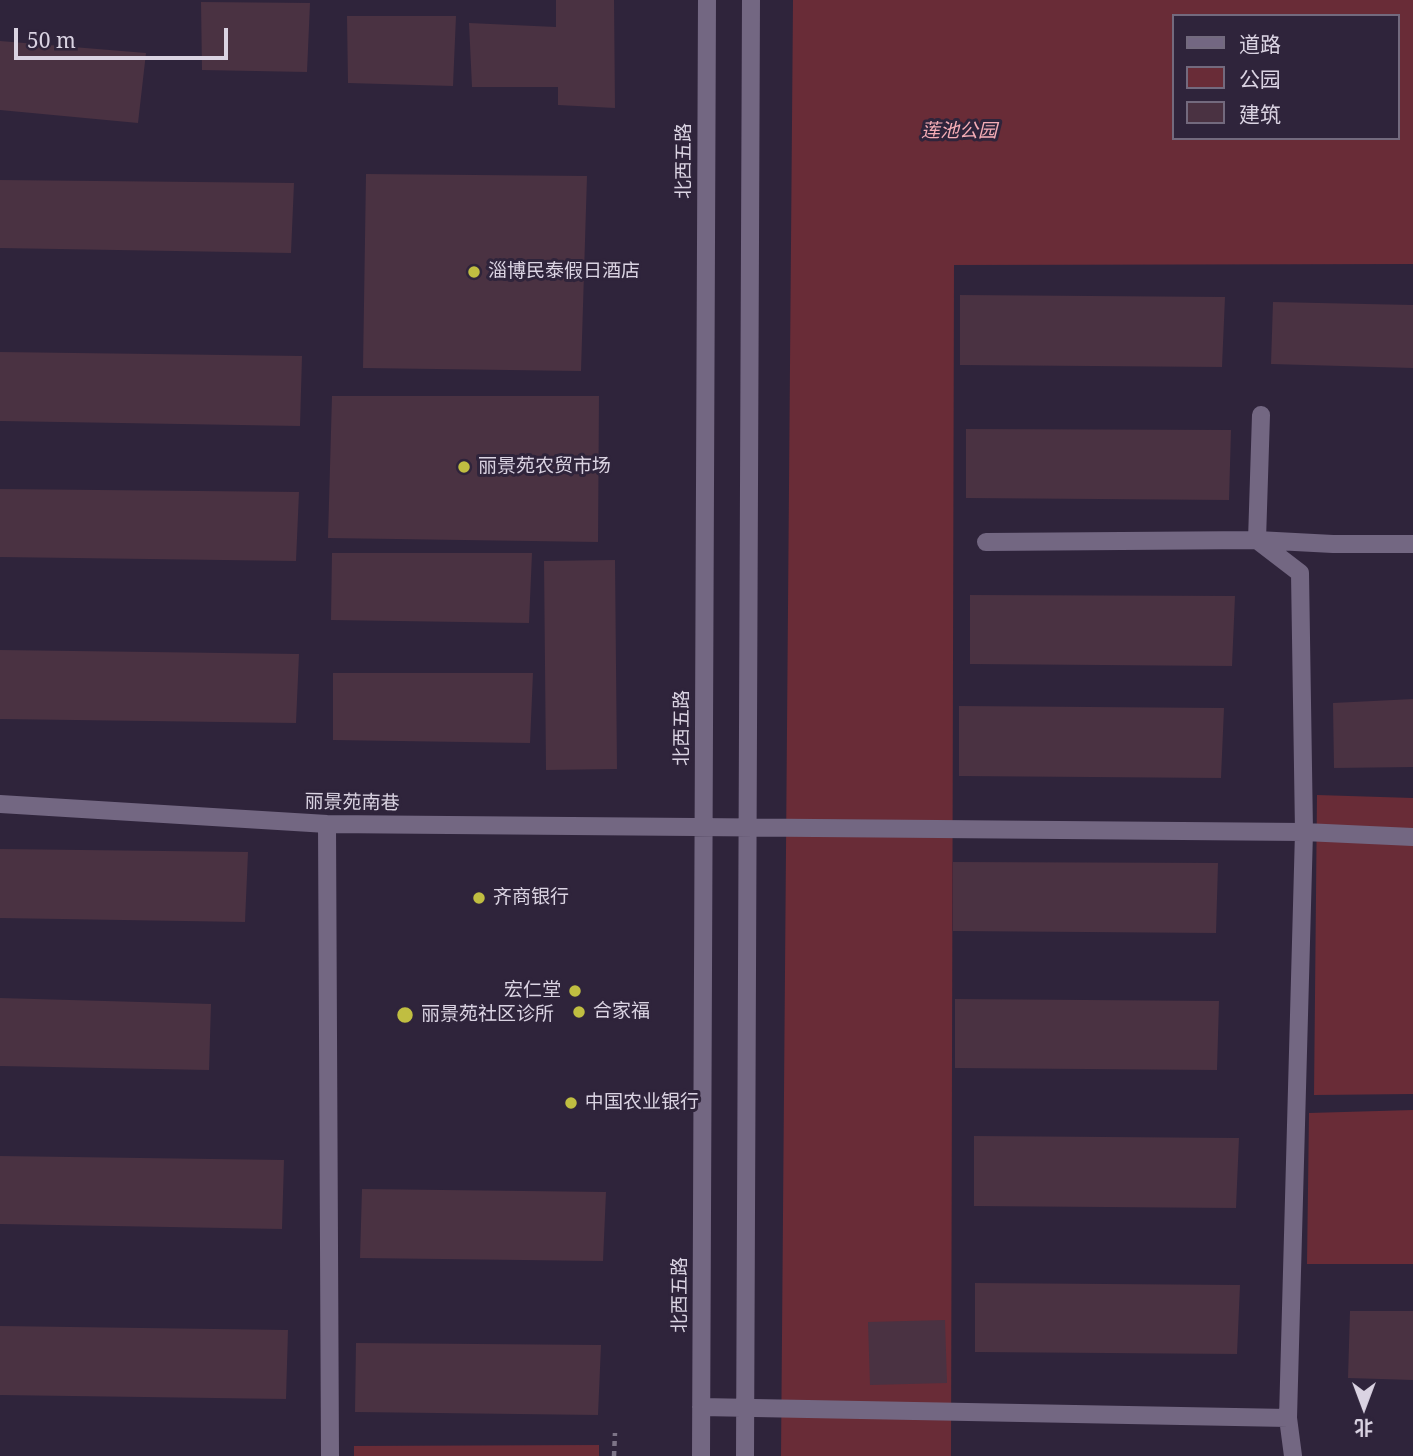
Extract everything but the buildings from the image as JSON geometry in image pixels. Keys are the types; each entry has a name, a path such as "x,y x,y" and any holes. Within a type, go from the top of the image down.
{"street":[{"name":"北西五路","path":"701,1456 707,0"},
{"path":"745,1456 751,0"},
{"path":"1257,540 1261,415"},
{"path":"1257,540 1300,573 1304,832 1288,1418 1293,1456"},
{"path":"986,542 1257,540 1413,544"},
{"name":"丽景苑南巷","path":"0,804 327,824 1304,832 1413,837"},
{"path":"327,824 330,1456"},
{"path":"701,1407 1288,1418"}],"path":[{"path":"614,1456 615,1433"}],"green space":[{"name":"莲池公园","path":"793,0 1413,0 1413,264 954,265 951,1456 781,1456"},
{"path":"1317,795 1413,798 1413,1094 1314,1095"},
{"path":"1413,1110 1413,1264 1307,1264 1309,1113"},
{"path":"599,1445 599,1456 354,1456 354,1446"}],"place":[{"name":"淄博民泰假日酒店","path":"474,272"},
{"name":"丽景苑农贸市场","path":"464,467"},
{"name":"齐商银行","path":"479,898"},
{"name":"宏仁堂","path":"575,991"},
{"name":"合家福","path":"579,1012"},
{"name":"丽景苑社区诊所","path":"405,1015"},
{"name":"中国农业银行","path":"571,1103"}]}
